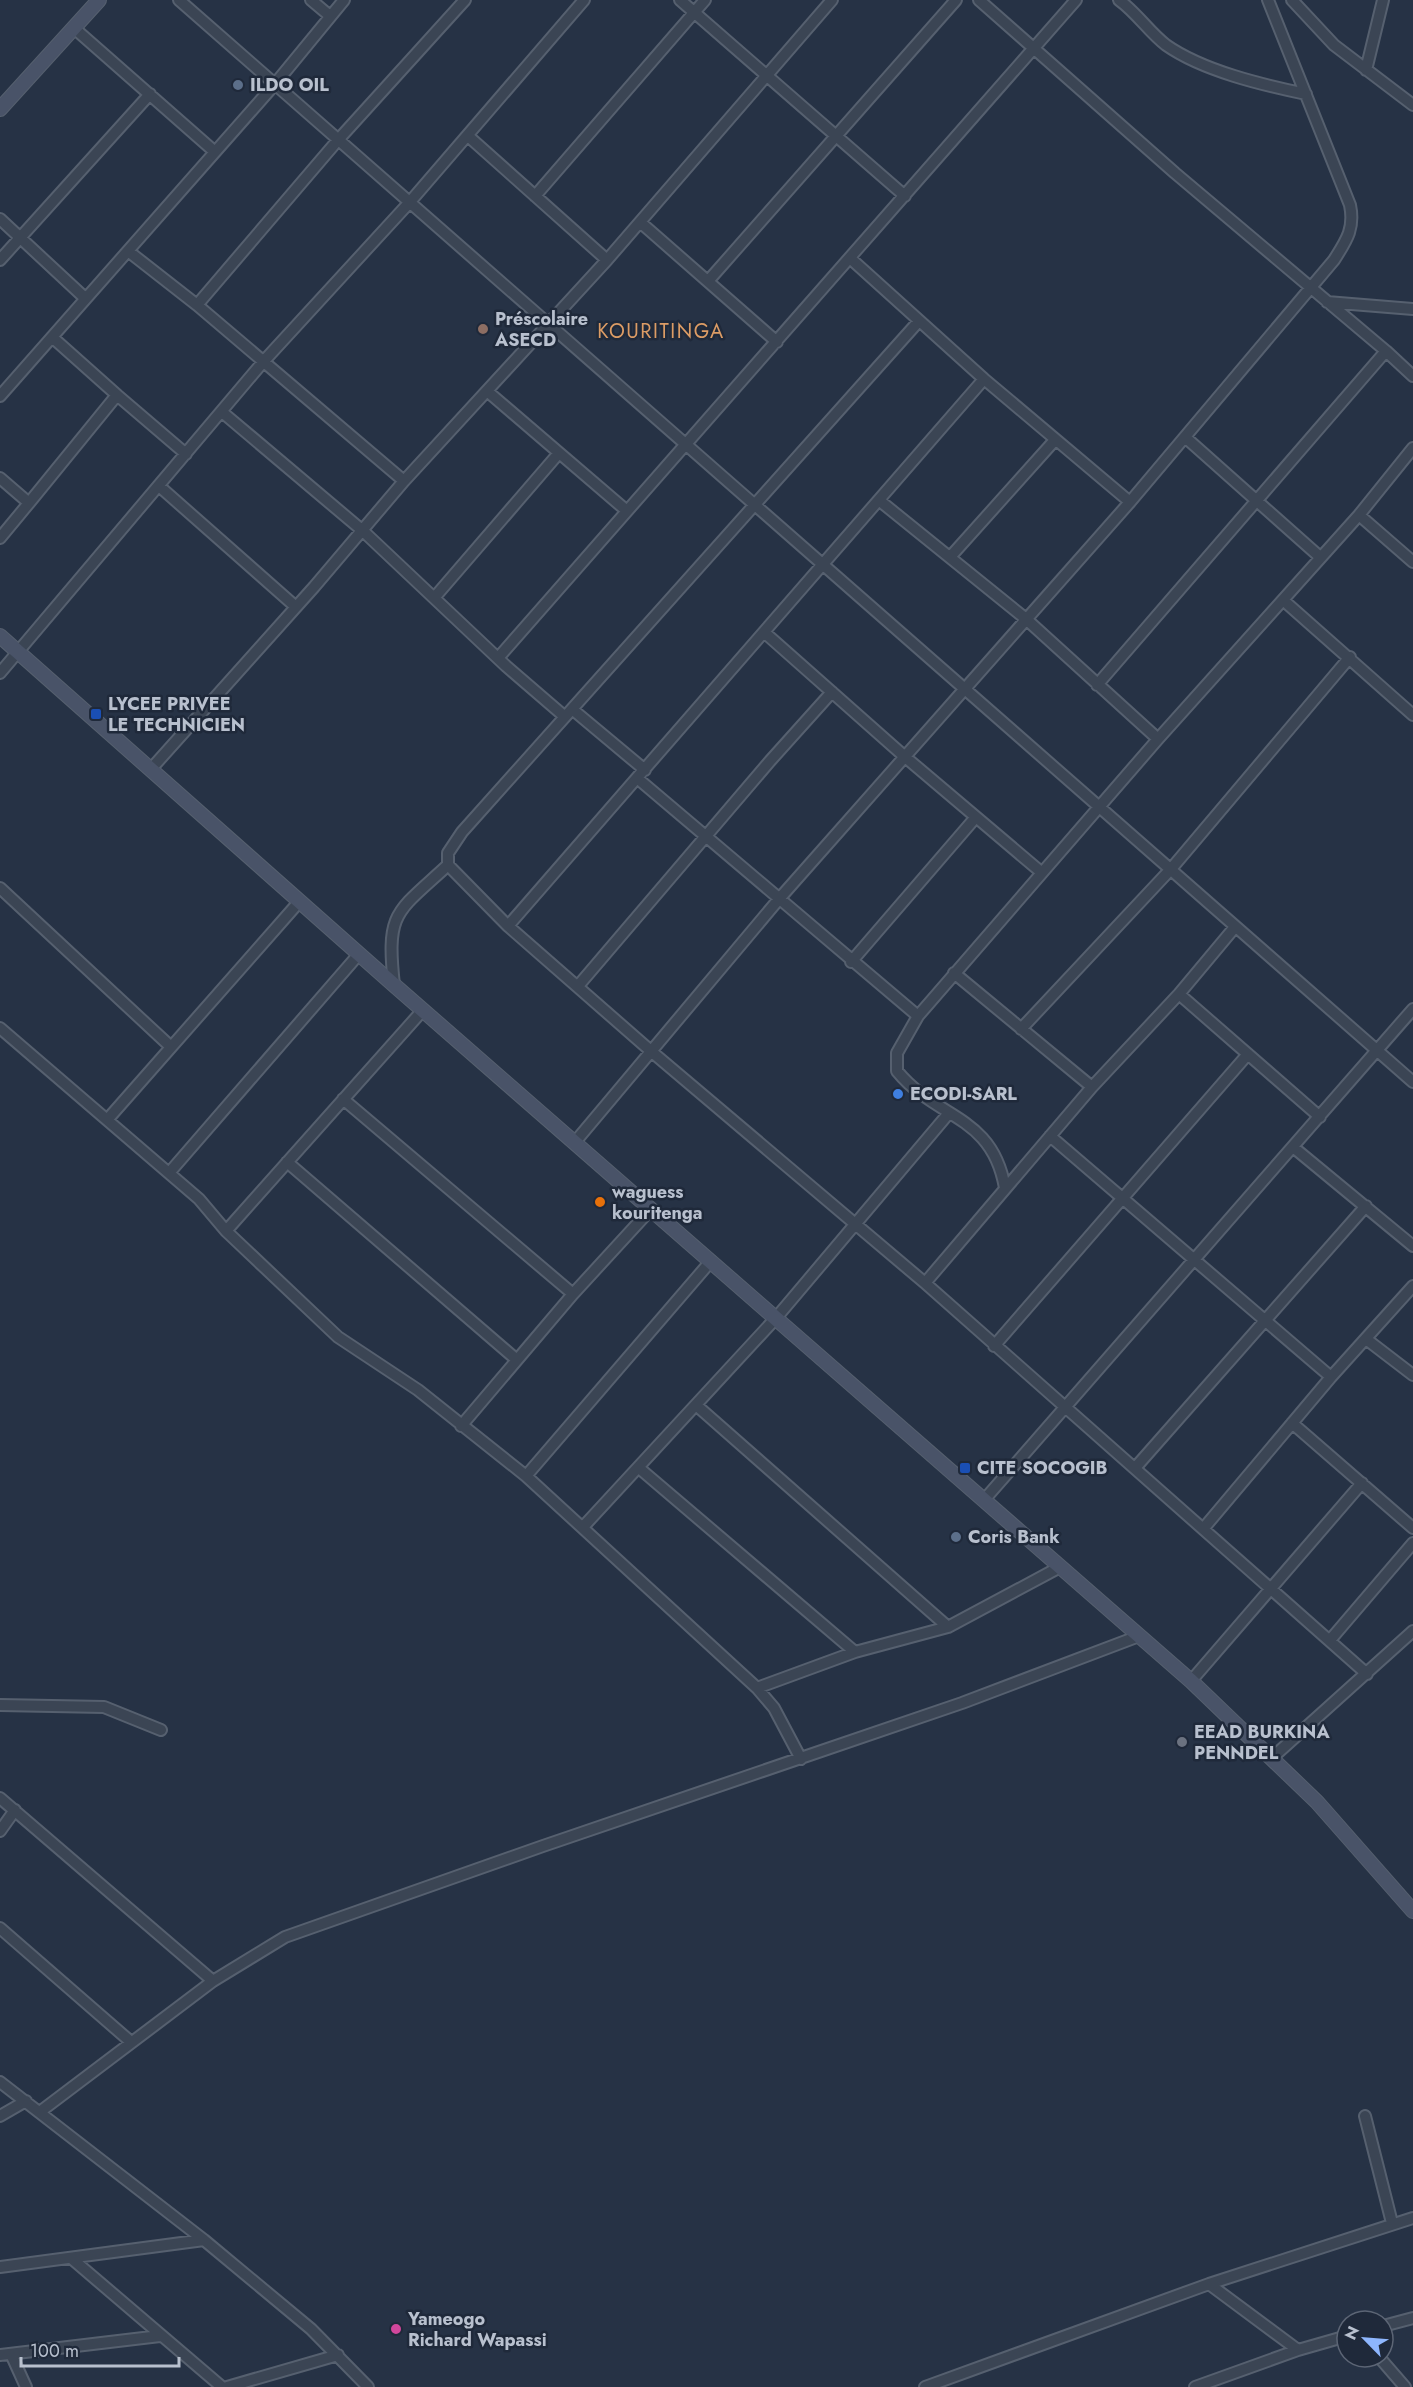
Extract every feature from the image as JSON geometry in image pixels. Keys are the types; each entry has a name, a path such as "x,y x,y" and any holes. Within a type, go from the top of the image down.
{"street":[{"path":"0,110 99,0"},
{"path":"179,0 549,326 688,444 963,690 1413,1082"},
{"path":"311,0 330,16"},
{"path":"0,396 215,152 344,0"},
{"path":"197,305 338,140 465,0"},
{"path":"0,673 263,362 409,203 584,0"},
{"path":"680,0 905,195"},
{"path":"535,196 705,0"},
{"path":"151,769 363,531 404,481 549,326 832,0"},
{"path":"709,280 956,0"},
{"path":"979,0 1413,376"},
{"path":"498,658 851,259 1076,0"},
{"path":"1119,0 1161,40 1176,50 1248,80 1306,94"},
{"path":"575,1142 779,899 1130,502 1334,260 1348,238 1353,224 1344,189 1268,0"},
{"path":"1292,0 1334,45 1413,105"},
{"path":"1366,70 1383,0"},
{"path":"74,28 215,152"},
{"path":"0,260 150,94"},
{"path":"468,136 607,260"},
{"path":"0,219 85,298"},
{"path":"640,222 709,280 777,342"},
{"path":"128,251 197,305 404,481"},
{"path":"851,259 984,379 1130,502"},
{"path":"1327,302 1413,309"},
{"path":"919,321 757,505 462,832 448,853 448,865 508,926 652,1052 925,1283 1062,1407 1331,1639 1366,1674"},
{"path":"51,337 186,454"},
{"path":"1097,685 1386,351"},
{"path":"508,926 984,379"},
{"path":"487,391 627,511"},
{"path":"0,538 117,395"},
{"path":"222,412 363,531 498,658 568,712 641,774 706,836 851,962 918,1016"},
{"path":"1185,437 1320,558"},
{"path":"951,556 1055,440"},
{"path":"1005,1188 999,1160 990,1146 972,1127 949,1113 897,1071 897,1053 918,1016 954,973 1158,739 1359,516 1413,448"},
{"path":"434,598 559,453"},
{"path":"0,478 29,503"},
{"path":"159,486 296,607"},
{"path":"880,501 951,556 1026,619 1158,739"},
{"path":"1359,516 1413,562"},
{"path":"1283,600 1413,715"},
{"path":"764,632 904,756 1041,872"},
{"path":"0,636 299,902 1191,1681 1273,1757 1317,1802 1413,1911"},
{"path":"1021,1029 1171,869 1350,657"},
{"path":"578,986 832,692"},
{"path":"851,962 976,817"},
{"path":"394,985 390,949 394,920 400,909 448,865"},
{"path":"0,888 170,1046"},
{"path":"107,1120 299,902"},
{"path":"925,1283 1092,1087 1179,994 1235,927"},
{"path":"169,1173 359,954"},
{"path":"954,973 1092,1087"},
{"path":"1179,994 1320,1117"},
{"path":"984,1500 1062,1407 1413,1009"},
{"path":"226,1231 423,1010"},
{"path":"0,1028 199,1199 226,1231 338,1337 418,1390 526,1476 583,1527 757,1688 774,1708 801,1759"},
{"path":"994,1346 1248,1054"},
{"path":"343,1099 573,1294"},
{"path":"583,1527 776,1318 949,1113"},
{"path":"1050,1136 1331,1377"},
{"path":"1293,1147 1413,1246"},
{"path":"287,1162 517,1360"},
{"path":"1135,1468 1366,1206"},
{"path":"461,1426 573,1294 651,1209"},
{"path":"526,1476 711,1261"},
{"path":"1203,1529 1331,1377 1413,1286"},
{"path":"1366,1339 1413,1375"},
{"path":"696,1406 948,1627"},
{"path":"1292,1423 1413,1528"},
{"path":"639,1468 855,1652"},
{"path":"1191,1681 1362,1484"},
{"path":"1331,1639 1413,1543"},
{"path":"757,1688 855,1652 948,1627 1060,1567"},
{"path":"1273,1757 1413,1631"},
{"path":"41,2111 213,1981 285,1937 962,1703 1138,1636"},
{"path":"0,1705 104,1707 161,1730"},
{"path":"0,1798 213,1981"},
{"path":"0,1831 15,1810"},
{"path":"0,1928 131,2042"},
{"path":"0,2082 41,2111 204,2240 311,2329 368,2387"},
{"path":"0,2116 26,2101"},
{"path":"1365,2116 1392,2223"},
{"path":"933,2386 1209,2284 1413,2218"},
{"path":"0,2267 204,2240"},
{"path":"71,2258 222,2387"},
{"path":"1209,2284 1298,2350"},
{"path":"1395,2323 1413,2319"},
{"path":"26,2387 5,2354 160,2336"},
{"path":"1196,2387 1211,2385 1298,2350 1335,2339"},
{"path":"227,2387 338,2355"},
{"path":"1389,2369 1405,2387"}],"place":[{"name":"ILDO OIL","path":"238,85"},
{"name":"Préscolaire ASECD","path":"483,329"},
{"name":"LYCEE PRIVEE LE TECHNICIEN","path":"96,714"},
{"name":"ECODI-SARL","path":"898,1094"},
{"name":"waguess kouritenga","path":"600,1202"},
{"name":"CITE SOCOGIB","path":"965,1468"},
{"name":"Coris Bank","path":"956,1537"},
{"name":"EEAD BURKINA PENNDEL","path":"1182,1742"},
{"name":"Yameogo Richard Wapassi","path":"396,2329"}],"district":[{"name":"KOURITINGA","path":"661,331"}]}
